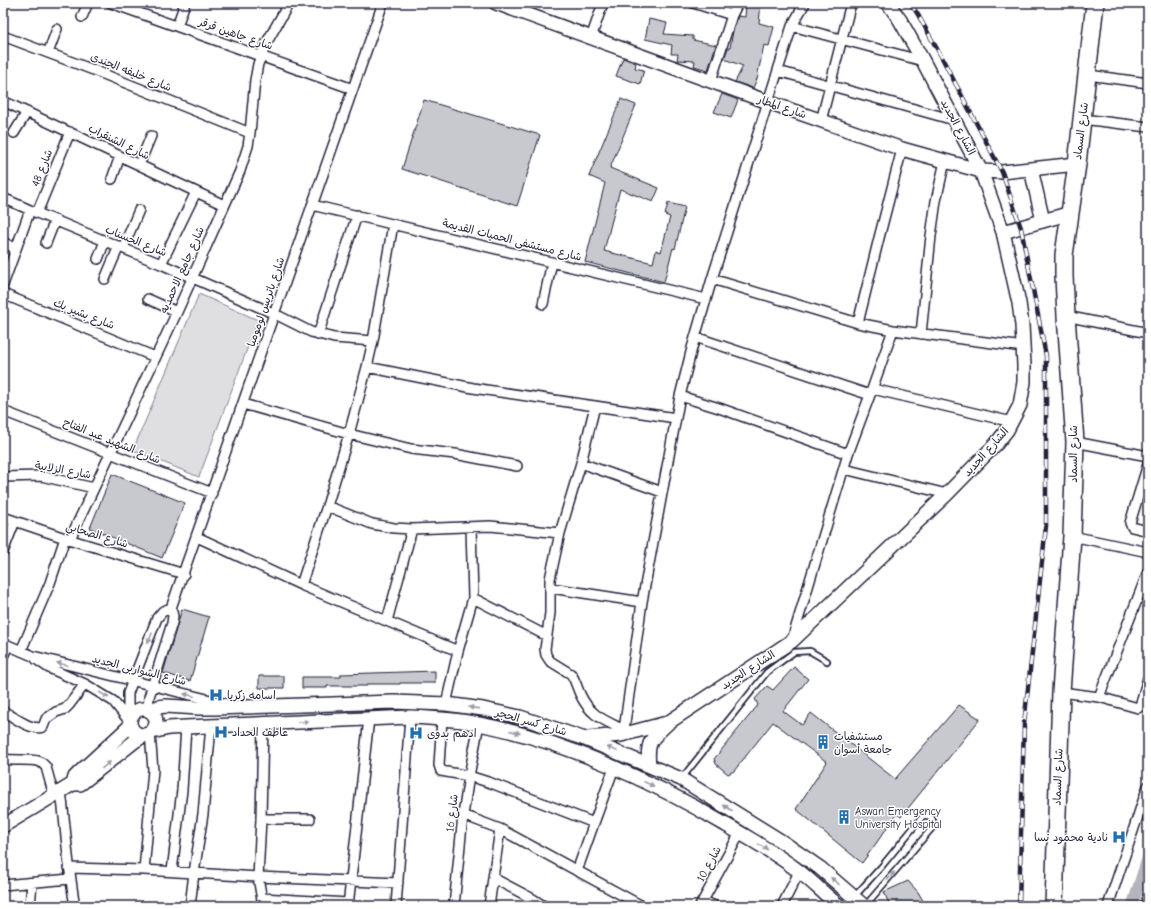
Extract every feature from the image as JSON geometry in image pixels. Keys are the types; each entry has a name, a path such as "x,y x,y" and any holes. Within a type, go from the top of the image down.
{"highway":[{"name":"شارع السماد","path":"1054,906 1061,692 1072,536 1075,442 1066,316 1064,255 1071,213 1088,75 1095,3"}],"main road":[{"name":"شارع المطار","path":"496,3 821,121 902,149 981,171 1002,172 1077,164"},
{"name":"الشارع الجديد","path":"648,765 648,751 650,741 653,737 669,722 792,641 947,494 996,444 1012,422 1020,405 1024,382 1024,347 1022,325 1019,303 1003,232 981,171 923,61 900,20 888,3"},
{"path":"1031,169 1042,221"},
{"path":"1003,232 1071,213"},
{"name":"شارع كسر الحجر","path":"149,710 166,706 240,708 394,702 446,704 483,709 520,717 585,739 681,779 784,842 820,868 851,901 865,906"},
{"path":"3,826 73,784 84,782 135,741 149,733 156,725 153,713 145,709 137,710 130,721 80,772 73,784"},
{"name":"شارع كسر الحجر","path":"149,733 169,728 410,717 442,719 514,731 548,742 614,768 657,787 699,809 770,851 799,872 839,906"},
{"path":"130,721 136,733 140,735 149,733"},
{"name":"الشارع الجديد","path":"585,739 611,736 669,722"}],"street":[{"path":"82,17 88,3"},
{"name":"شارع جاهين قرقر","path":"111,3 353,89"},
{"path":"177,26 185,3"},
{"name":"شارع جامع الاحمديه","path":"21,652 68,539 94,488 240,171 248,146 255,80 261,56 267,42 289,3"},
{"name":"شارع باتريس لومومبا","path":"149,710 149,697 172,624 172,608 383,3"},
{"path":"591,38 603,3"},
{"path":"693,3 732,15"},
{"path":"711,81 732,15 738,3"},
{"path":"595,406 581,463 560,533 551,572 550,613 545,649 546,655 550,661 573,677 579,694 586,706 592,712 601,719 627,731 642,602 680,396 712,279 792,26 804,3"},
{"path":"821,121 851,3"},
{"path":"792,26 923,61"},
{"path":"48,53 57,29"},
{"name":"شارع خليفه الجندى","path":"3,36 96,71 250,133"},
{"path":"778,71 830,84 954,120"},
{"path":"1088,75 1148,83"},
{"name":"شارع الشنقراب","path":"3,101 224,205"},
{"path":"14,133 27,112"},
{"path":"1082,119 1148,127"},
{"name":"شارع 48","path":"3,285 16,248 70,132"},
{"path":"139,165 151,136"},
{"path":"858,323 902,149"},
{"path":"112,179 120,156"},
{"path":"921,334 931,236 936,201 945,161"},
{"path":"161,264 196,192"},
{"name":"شارع الحسناب","path":"3,198 192,277 318,335 334,338 373,341"},
{"name":"شارع مستشفى الحميات القديمة","path":"312,205 706,299"},
{"path":"105,279 139,210"},
{"path":"318,335 357,215"},
{"path":"46,243 55,220"},
{"path":"301,585 349,434 367,367 373,341 393,224"},
{"path":"98,259 105,241"},
{"path":"3,242 16,248"},
{"path":"543,304 552,262"},
{"path":"712,279 858,323 893,330 1024,347"},
{"name":"شارع بشير بك","path":"3,294 155,357"},
{"path":"148,299 176,312"},
{"path":"1066,316 1148,333"},
{"path":"792,641 848,454 872,392 893,330"},
{"path":"695,337 872,392 1012,422"},
{"path":"367,367 474,388 676,418"},
{"path":"680,396 848,454"},
{"path":"243,404 349,434 411,449 455,454 517,466"},
{"name":"شارع الشهيد عبد الفتاح","path":"3,411 212,493"},
{"path":"1075,442 1148,456"},
{"path":"581,463 662,492"},
{"path":"1148,464 1130,523 1132,527 1148,531"},
{"path":"844,469 947,494"},
{"name":"شارع الزلابية","path":"3,477 41,476 94,488"},
{"path":"327,506 372,524 394,528 412,529 490,526 560,533"},
{"name":"شارع الصحابي","path":"3,517 68,539 184,574"},
{"path":"3,552 16,521"},
{"path":"446,704 458,651 473,598 471,527"},
{"path":"387,621 412,529"},
{"path":"1072,536 1148,552"},
{"path":"197,537 301,585 458,651"},
{"path":"1099,697 1144,596 1148,572"},
{"path":"551,588 642,602"},
{"path":"473,598 547,636"},
{"path":"130,721 127,701 132,681 158,618 163,612 172,608"},
{"path":"3,656 6,644"},
{"name":"شارع الشواربى الجديد","path":"6,644 21,652 33,656 240,708"},
{"name":"شارع الشواربى الجديد","path":"33,656 40,663 85,684 113,701 130,721"},
{"path":"1061,692 1099,697 1136,708 1139,707 1148,678"},
{"path":"3,712 37,729 43,727 46,719 56,712 65,709 85,684"},
{"path":"396,906 410,717"},
{"path":"262,724 261,819 258,877 262,902 348,905 369,718"},
{"path":"442,719 439,765 441,771 469,776 490,783 594,823"},
{"name":"شارع 16","path":"454,906 463,815 479,724"},
{"path":"190,906 203,814 211,726"},
{"path":"172,871 182,790 186,727"},
{"path":"144,870 153,770 149,733"},
{"path":"3,759 38,761 43,763 46,767 58,793 65,824 70,879 74,901 82,906"},
{"path":"577,872 614,768"},
{"path":"1108,906 1148,786"},
{"path":"463,815 500,829 642,906"},
{"path":"261,819 310,818"},
{"path":"489,906 500,829"},
{"name":"شارع 10","path":"701,903 740,833"},
{"path":"69,868 194,872 258,877 398,883"},
{"path":"782,906 799,872"},
{"path":"493,878 544,906"},
{"path":"3,885 70,879"},
{"path":"30,906 32,883"},
{"path":"1145,906 1148,897"},
{"path":"701,903 715,906"}],"lane":[{"path":"681,779 767,672 794,652 810,651 827,661"},
{"path":"851,901 923,816 933,819 933,826 865,906"}],"shaded area":[{"path":"199,294 258,320 199,477 133,450"}],"building":[{"path":"746,3 761,3 759,23 774,27 769,46 764,45 759,74 753,88 735,82 743,66 724,59 728,48 730,48 733,31 738,16 745,17"},
{"path":"649,19 667,23 664,34 693,36 693,40 716,45 708,70 694,66 695,61 677,60 678,54 671,54 672,45 645,39"},
{"path":"623,58 636,63 635,68 644,70 640,84 616,76"},
{"path":"722,94 738,100 731,118 714,112"},
{"path":"621,99 636,105 610,168 659,188 653,202 620,189 604,251 653,263 656,250 661,252 670,217 665,215 668,203 685,207 675,249 673,248 664,282 585,262 605,183 589,176"},
{"path":"424,100 540,135 517,206 402,169"},
{"path":"112,474 185,503 162,558 90,528"},
{"path":"182,609 209,617 190,681 163,673"},
{"name":"مستشفيات جامعة أسوان","path":"794,667 808,679 783,711 802,725 811,713 895,779 959,705 980,719 901,817 897,814 862,863 796,809 827,762 773,722 734,771 728,774 716,764 714,759 758,705 755,699 767,686 773,690"},
{"path":"435,671 435,683 367,684 367,686 327,686 327,688 302,688 302,677 341,677 341,674"},
{"path":"259,676 284,676 284,688 259,688"},
{"path":"908,881 918,892 926,906 890,906 884,892"}],"waterway":[{"path":"1132,906 1148,856"}],"railway":[{"path":"910,3 941,56 1002,172 1021,228 1046,356 1046,526 1024,724 1019,906"}],"place":[{"name":"اسامه زكريا","path":"216,695"},
{"name":"عاطف الحداد","path":"221,732"},
{"name":"ادهم بدوى","path":"416,733"},
{"name":"مستشفيات جامعة أسوان","path":"823,742"},
{"name":"Aswan Emergency University Hospital","path":"844,817"},
{"name":"نادية محمود نسا","path":"1119,837"}]}
